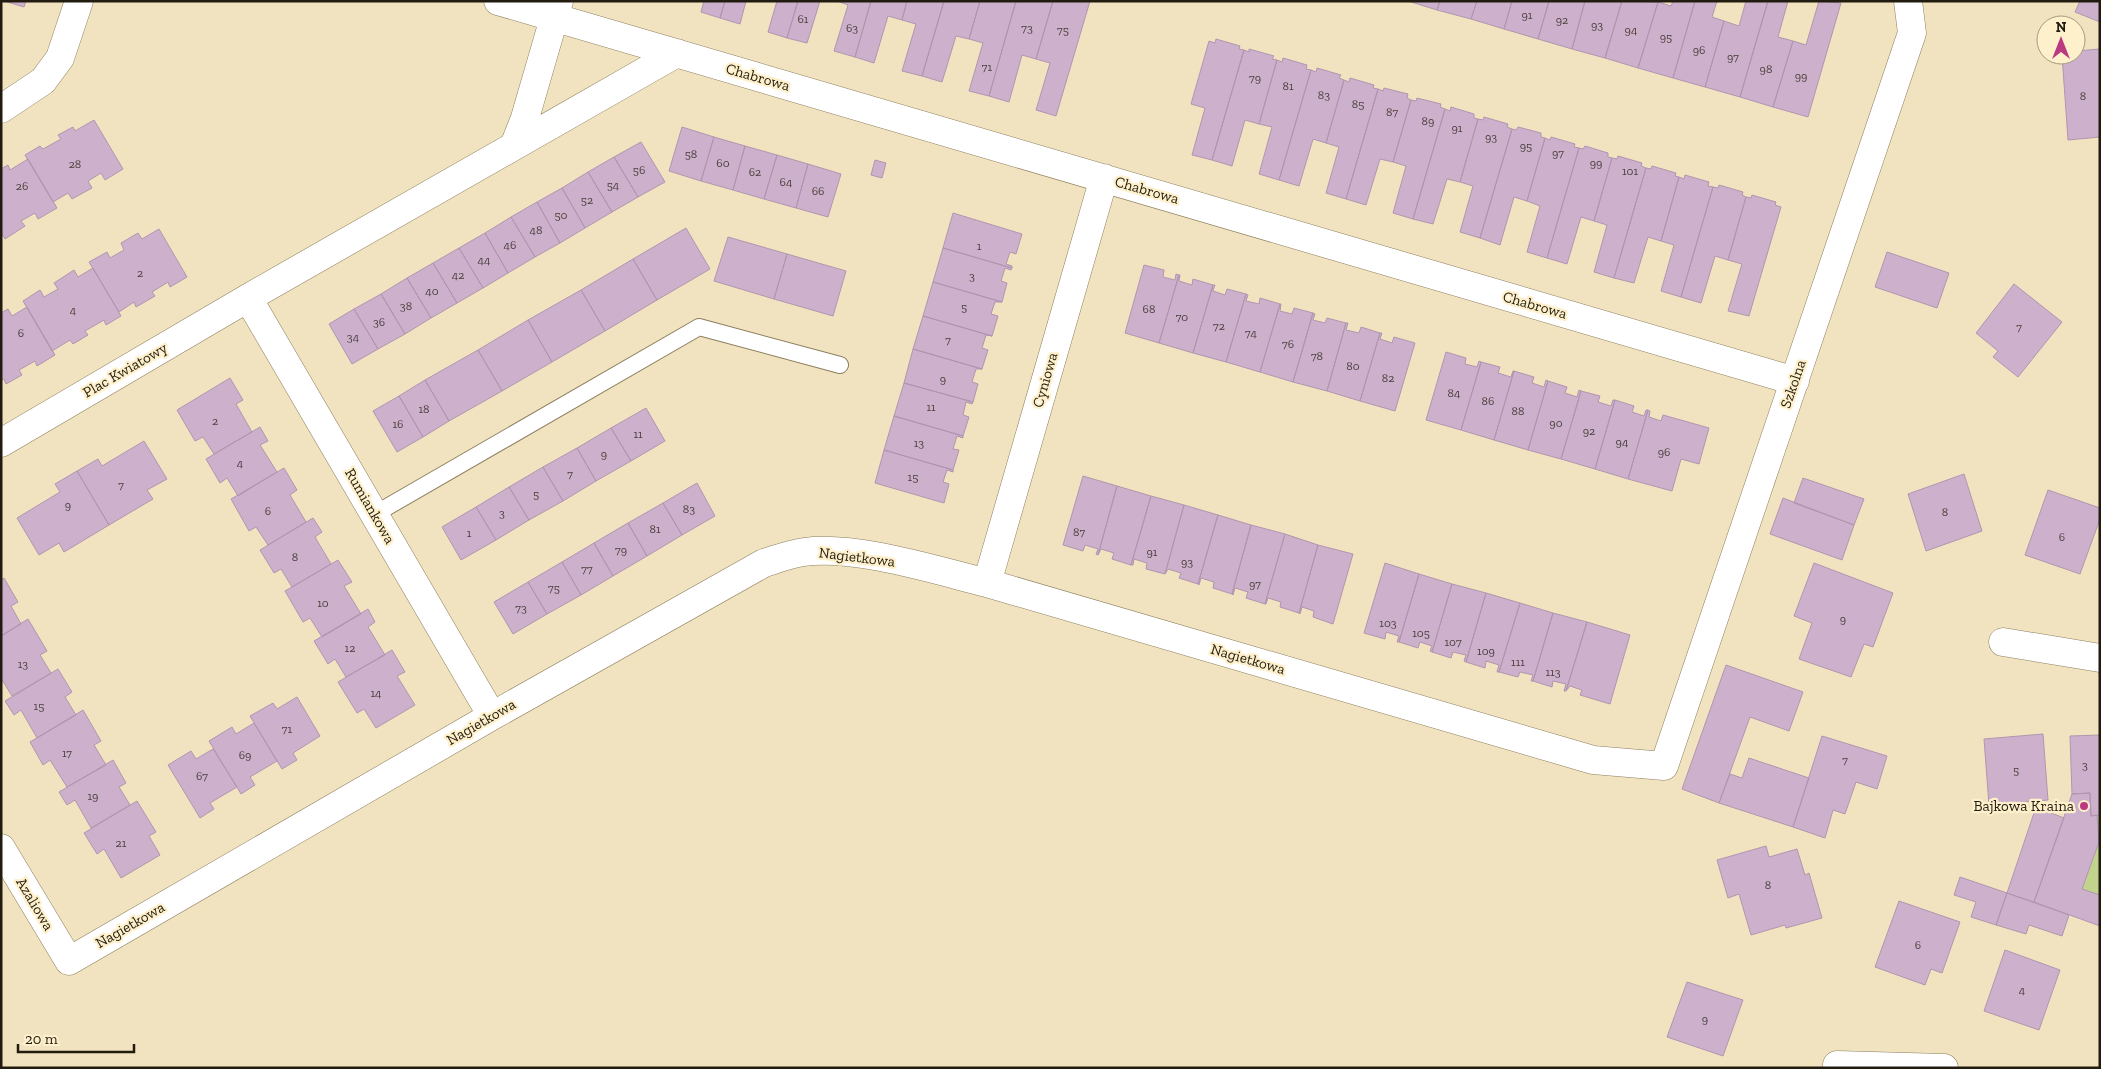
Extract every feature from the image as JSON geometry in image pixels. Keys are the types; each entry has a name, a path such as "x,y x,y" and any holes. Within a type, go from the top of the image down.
{"street":[{"path":"1,109 43,81 60,58 78,1"},
{"name":"Chabrowa","path":"498,1 557,9 677,53 1795,381"},
{"name":"Szkolna","path":"1664,766 1912,33 1908,1"},
{"path":"514,146 525,118 557,9"},
{"name":"Plac Kwiatowy","path":"1,443 248,298 677,53"},
{"name":"Cyniowa","path":"988,583 1104,178"},
{"name":"Rumiankowa","path":"248,298 492,716"},
{"name":"Nagietkowa","path":"69,961 492,716 764,564 785,556 805,552 836,552 905,563 988,583 1593,760 1664,766"},
{"path":"2004,642 2100,658"},
{"name":"Azaliowa","path":"1,848 69,961"},
{"path":"1837,1065 1944,1068"}],"lane":[{"path":"375,514 699,327 840,365"}],"green space":[{"path":"2097,815 2100,815 2100,895 2082,889 2099,842"}],"building":[{"path":"4,1 26,1 24,7"},
{"path":"704,1 725,1 720,18 701,12"},
{"path":"725,1 746,1 740,24 720,18"},
{"path":"777,1 798,1 787,38 768,32"},
{"path":"798,1 820,1 807,43 787,38"},
{"path":"837,1 871,1 855,57 834,51 848,5"},
{"path":"871,1 907,1 902,20 888,16 874,63 855,57"},
{"path":"907,1 944,1 922,76 902,71 916,24 902,20"},
{"path":"944,1 980,1 969,39 956,36 942,82 922,76"},
{"path":"980,1 1016,1 989,96 969,91 983,43 969,39"},
{"path":"1016,1 1053,1 1036,59 1022,55 1009,102 989,96"},
{"path":"1053,1 1090,1 1056,116 1036,110 1050,63 1036,59"},
{"path":"1408,1 1440,1 1437,10"},
{"path":"1440,1 1477,1 1471,19 1437,10"},
{"path":"1477,1 1512,1 1504,29 1471,19"},
{"path":"1512,1 1549,1 1538,39 1504,29"},
{"path":"1549,1 1585,1 1572,49 1538,39"},
{"path":"1585,1 1622,1 1605,58 1572,49"},
{"path":"1622,1 1658,2 1638,68 1605,58"},
{"path":"1673,1 1695,1 1673,78 1638,68 1658,2 1671,6"},
{"path":"1695,1 1717,1 1712,17 1724,21 1705,87 1673,78"},
{"path":"1746,1 1768,1 1740,97 1705,87 1724,21 1739,26"},
{"path":"1768,1 1788,1 1778,37 1793,41 1773,107 1740,97"},
{"path":"1819,1 1841,3 1808,117 1773,107 1793,41 1806,45"},
{"path":"2080,1 2100,1 2100,22 2075,12"},
{"path":"1216,39 1240,46 1239,49 1244,50 1212,160 1192,155 1205,108 1191,104 1209,41 1215,43"},
{"path":"1249,49 1274,56 1272,59 1277,60 1259,124 1245,120 1232,166 1212,160 1244,50 1249,52"},
{"path":"2100,49 2100,137 2068,140 2063,65 2086,65 2086,50"},
{"path":"1283,58 1307,65 1306,69 1311,70 1279,180 1259,174 1272,127 1259,124 1277,60 1282,62"},
{"path":"1317,68 1341,75 1339,78 1344,80 1326,143 1313,139 1299,186 1279,180 1311,70 1316,72"},
{"path":"1350,78 1374,85 1373,88 1378,89 1346,199 1326,193 1339,147 1326,143 1344,80 1349,82"},
{"path":"1384,88 1408,94 1407,98 1411,100 1393,162 1380,159 1366,205 1346,199 1378,89 1383,91"},
{"path":"1417,98 1441,104 1440,107 1445,109 1413,219 1393,213 1406,166 1393,162 1411,100 1416,101"},
{"path":"1451,107 1474,114 1474,118 1478,119 1460,182 1447,179 1433,224 1413,219 1445,109 1450,111"},
{"path":"1484,117 1508,124 1507,127 1512,129 1480,238 1460,232 1473,186 1460,182 1478,119 1483,120"},
{"path":"94,120 123,169 105,180 101,173 88,181 92,188 72,199 68,193 53,202 25,155 40,146 43,149 61,139 58,135 73,127 75,131"},
{"path":"682,127 714,137 701,181 669,171"},
{"path":"1518,127 1541,133 1541,137 1545,138 1527,201 1514,197 1500,245 1480,238 1512,129 1516,130"},
{"path":"714,137 745,146 733,190 701,181"},
{"path":"1551,137 1575,144 1574,147 1579,148 1547,258 1527,252 1540,206 1527,201 1545,138 1550,140"},
{"path":"641,142 665,182 638,197 614,157"},
{"path":"745,146 777,155 764,199 733,190"},
{"path":"1585,146 1608,153 1608,157 1612,158 1594,221 1581,217 1567,264 1547,258 1579,148 1583,149"},
{"path":"777,155 808,164 796,208 764,199"},
{"path":"1618,156 1642,163 1641,166 1646,168 1614,278 1594,272 1607,225 1594,221 1612,158 1617,159"},
{"path":"614,157 638,197 612,212 588,172"},
{"path":"28,159 57,208 38,219 35,213 21,221 25,226 5,239 1,232 1,169 8,165 10,170"},
{"path":"875,160 886,163 882,178 871,175"},
{"path":"808,164 841,174 828,217 796,208"},
{"path":"1652,166 1676,173 1675,176 1679,177 1661,241 1648,237 1634,283 1614,278 1646,168 1651,169"},
{"path":"588,172 612,212 585,228 562,188"},
{"path":"1685,175 1709,182 1708,186 1713,187 1681,297 1661,291 1674,245 1661,241 1679,177 1684,179"},
{"path":"1719,185 1743,192 1742,195 1746,197 1728,260 1715,256 1701,303 1681,297 1713,187 1718,188"},
{"path":"562,188 585,228 560,243 537,202"},
{"path":"1752,195 1776,202 1775,205 1781,207 1749,316 1728,311 1742,264 1728,260 1746,197 1751,198"},
{"path":"537,202 560,243 535,257 511,217"},
{"path":"953,213 1022,234 1016,254 1010,252 1006,264 1012,266 1012,268 943,248"},
{"path":"511,217 535,257 508,273 485,233"},
{"path":"686,228 710,269 657,300 633,259"},
{"path":"159,229 187,277 170,287 168,282 152,292 155,296 136,307 134,302 119,312 89,262 107,252 110,258 124,250 121,243 138,233 142,239"},
{"path":"485,233 508,273 483,288 459,248"},
{"path":"728,237 787,254 774,299 714,281"},
{"path":"459,248 483,288 457,303 433,263"},
{"path":"943,248 1012,268 1011,270 1005,268 1001,281 1007,283 1002,302 933,282"},
{"path":"1887,252 1949,273 1937,308 1875,287"},
{"path":"787,254 846,271 833,316 774,299"},
{"path":"633,259 657,300 605,331 581,290"},
{"path":"433,263 457,303 431,318 407,278"},
{"path":"1144,265 1164,270 1163,277 1175,280 1176,274 1179,275 1159,343 1125,333"},
{"path":"93,268 121,316 106,325 104,320 85,331 88,335 73,344 70,340 52,351 23,301 40,290 44,297 58,289 54,283 74,270 78,277"},
{"path":"1179,275 1179,281 1192,285 1193,279 1213,285 1193,353 1159,343"},
{"path":"407,278 431,318 405,334 381,294"},
{"path":"933,282 1002,302 995,302 991,314 998,316 992,336 923,316"},
{"path":"2014,284 2062,322 2018,377 1993,357 1998,351 1976,333"},
{"path":"1213,285 1215,285 1213,291 1225,295 1227,289 1246,294 1226,362 1193,353"},
{"path":"581,290 605,331 552,362 528,320"},
{"path":"381,294 405,334 378,349 354,309"},
{"path":"1246,294 1248,295 1246,301 1259,304 1260,298 1280,304 1260,372 1226,362"},
{"path":"1280,304 1280,311 1292,314 1294,308 1313,313 1293,382 1260,372"},
{"path":"27,307 55,355 37,366 35,361 19,370 22,375 6,384 4,379 1,380 1,313 8,309 12,316"},
{"path":"354,309 378,349 352,364 329,324"},
{"path":"1313,313 1315,314 1313,320 1325,323 1327,318 1346,323 1327,391 1293,382"},
{"path":"923,316 992,336 986,335 982,348 988,350 982,369 913,349"},
{"path":"528,320 552,362 502,391 478,350"},
{"path":"1346,323 1348,323 1346,330 1359,333 1361,327 1380,333 1360,401 1327,391"},
{"path":"1380,333 1382,333 1380,339 1392,343 1394,337 1415,343 1395,411 1360,401"},
{"path":"913,349 982,369 976,369 972,382 978,384 973,402 904,383"},
{"path":"478,350 502,391 449,421 425,380"},
{"path":"1446,352 1466,358 1465,364 1477,367 1479,361 1481,362 1461,430 1426,420"},
{"path":"1481,362 1500,367 1498,373 1511,377 1514,371 1494,440 1461,430"},
{"path":"1514,371 1534,377 1532,383 1544,387 1546,380 1548,381 1528,450 1494,440"},
{"path":"230,378 243,400 236,404 252,432 214,454 203,437 195,441 177,410"},
{"path":"425,380 449,421 423,437 399,396"},
{"path":"1548,381 1567,387 1565,393 1577,397 1579,390 1581,391 1561,459 1528,450"},
{"path":"904,383 973,402 972,404 966,402 963,415 969,417 963,436 894,416"},
{"path":"1581,391 1600,396 1598,402 1611,406 1613,400 1615,400 1595,469 1561,459"},
{"path":"399,396 423,437 397,452 373,411"},
{"path":"1615,400 1634,406 1632,412 1644,416 1646,410 1648,410 1628,479 1595,469"},
{"path":"646,408 665,441 631,461 611,428"},
{"path":"1648,410 1650,411 1649,417 1661,421 1663,415 1709,428 1699,464 1681,459 1672,491 1628,479"},
{"path":"894,416 963,436 963,438 957,436 953,449 959,450 953,470 884,450"},
{"path":"260,427 268,441 260,445 277,472 238,496 227,478 220,483 206,459"},
{"path":"611,428 631,461 596,481 577,448"},
{"path":"144,441 167,479 147,490 153,499 109,525 77,471 98,459 102,466"},
{"path":"577,448 596,481 563,501 543,467"},
{"path":"884,450 953,470 953,472 947,470 943,482 949,484 944,503 875,483"},
{"path":"543,467 563,501 529,520 509,487"},
{"path":"284,468 297,490 290,495 306,522 268,545 256,527 249,531 231,499"},
{"path":"77,471 109,525 64,552 59,543 39,555 17,518 60,492 55,484"},
{"path":"1964,474 1982,531 1926,551 1908,494"},
{"path":"1083,476 1117,486 1098,555 1096,554 1098,549 1085,545 1083,551 1063,545"},
{"path":"1803,478 1864,499 1854,525 1794,503"},
{"path":"697,483 715,516 682,535 663,503"},
{"path":"1117,486 1151,496 1131,565 1112,559 1114,553 1101,549 1098,555"},
{"path":"509,487 529,520 496,540 476,507"},
{"path":"2048,490 2100,508 2100,519 2080,574 2025,555"},
{"path":"1151,496 1184,505 1165,574 1146,569 1147,563 1134,559 1133,565 1131,565"},
{"path":"1783,498 1854,525 1842,560 1770,534"},
{"path":"663,503 682,535 647,556 628,523"},
{"path":"1184,505 1218,515 1198,584 1179,578 1181,573 1168,569 1165,574"},
{"path":"476,507 496,540 461,560 442,527"},
{"path":"1218,515 1251,525 1232,594 1213,588 1214,582 1201,578 1198,584"},
{"path":"313,518 322,532 315,537 331,564 292,587 281,569 274,573 260,550"},
{"path":"628,523 647,556 613,576 594,543"},
{"path":"1251,525 1285,534 1265,604 1246,598 1248,592 1235,588 1232,594"},
{"path":"1285,534 1318,545 1299,613 1280,607 1281,602 1268,598 1265,604"},
{"path":"594,543 613,576 581,595 562,562"},
{"path":"1318,545 1353,554 1333,624 1313,617 1314,611 1302,607 1299,613"},
{"path":"338,560 352,582 344,586 361,614 322,637 310,618 303,622 285,591"},
{"path":"562,562 581,595 547,614 528,582"},
{"path":"1385,563 1419,574 1399,642 1397,642 1399,636 1386,632 1385,639 1364,633"},
{"path":"1814,563 1893,593 1873,647 1864,644 1851,677 1799,659 1812,623 1794,616"},
{"path":"1419,574 1452,584 1432,652 1430,651 1432,646 1420,642 1418,648 1399,642"},
{"path":"4,578 18,602 11,606 21,624 1,636 1,580"},
{"path":"528,582 547,614 513,634 494,602"},
{"path":"1452,584 1486,593 1466,662 1464,661 1466,655 1453,652 1451,658 1432,652"},
{"path":"1486,593 1520,603 1499,672 1497,672 1499,665 1486,661 1485,668 1466,662"},
{"path":"1520,603 1553,613 1533,681 1531,681 1533,675 1520,672 1518,677 1499,672"},
{"path":"368,609 375,622 368,627 385,655 346,677 335,659 328,664 314,641"},
{"path":"1553,613 1587,622 1566,691 1564,691 1566,684 1553,681 1552,687 1533,681"},
{"path":"28,619 47,651 40,655 51,673 12,696 1,678 1,636"},
{"path":"1587,622 1630,635 1610,704 1580,695 1582,690 1570,686 1566,691"},
{"path":"392,650 405,672 397,676 415,705 376,728 364,709 357,713 338,682"},
{"path":"1726,665 1803,692 1789,731 1750,717 1719,803 1682,789"},
{"path":"58,669 72,692 65,697 76,715 37,738 21,710 14,715 5,701"},
{"path":"297,697 320,736 293,753 297,760 282,769 250,716 273,703 277,709"},
{"path":"83,710 101,741 94,745 106,765 67,787 50,760 43,765 30,742"},
{"path":"254,723 277,761 250,777 255,785 241,794 209,741 232,727 236,734"},
{"path":"2043,734 2048,800 1989,805 1984,739"},
{"path":"2100,735 2100,815 2091,816 2090,793 2072,794 2070,736"},
{"path":"1822,736 1887,756 1877,789 1856,782 1845,814 1833,810 1825,838 1793,827"},
{"path":"213,749 237,787 210,803 214,809 200,818 168,765 191,751 196,759"},
{"path":"1749,758 1809,778 1793,827 1719,803 1730,774 1742,778"},
{"path":"113,760 126,783 119,787 130,805 91,828 75,800 67,805 59,792"},
{"name":"Bajkowa Kraina","path":"2090,793 2091,816 2097,815 2099,842 2082,889 2100,895 2100,926 2034,902 2072,794"},
{"path":"137,801 156,832 149,836 160,855 121,878 104,849 97,854 84,833"},
{"path":"2036,807 2064,818 2034,902 2007,893"},
{"path":"1766,846 1769,857 1797,849 1805,875 1809,873 1822,918 1786,928 1785,925 1751,935 1739,894 1728,898 1717,860"},
{"path":"1960,877 2007,893 1996,925 1971,917 1976,902 1954,895"},
{"path":"2007,893 2069,915 2062,936 2029,925 2026,934 1996,925"},
{"path":"1899,901 1960,922 1942,973 1931,969 1925,985 1875,967"},
{"path":"2005,950 2060,970 2039,1030 1984,1011"},
{"path":"1687,982 1743,1000 1723,1056 1667,1037"}],"place":[{"name":"Bajkowa Kraina","path":"2084,806"}]}
